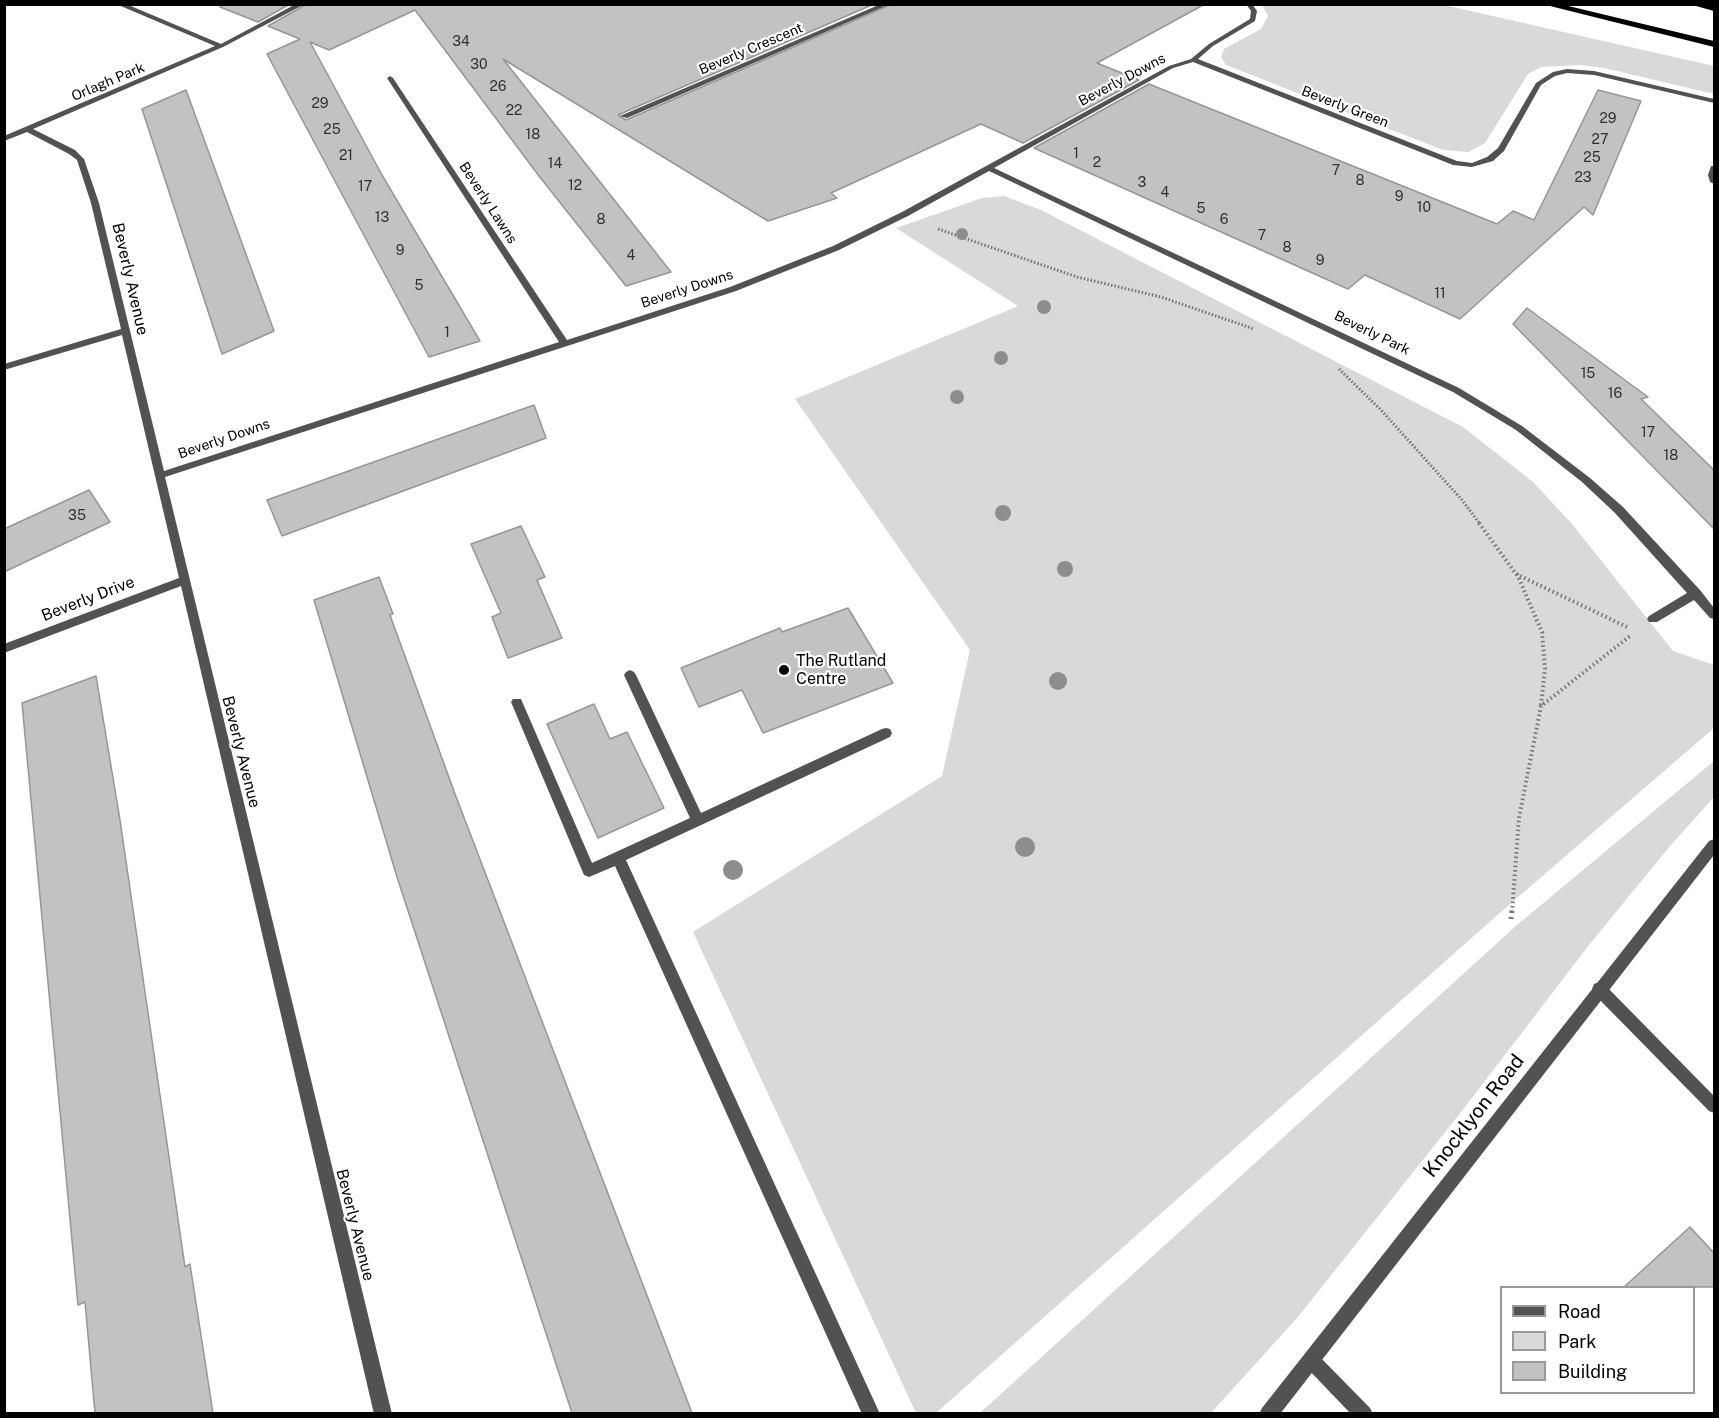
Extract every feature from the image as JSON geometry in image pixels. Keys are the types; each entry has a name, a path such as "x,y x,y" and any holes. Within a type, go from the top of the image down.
{"highway":[{"path":"1546,4 1714,44"},
{"path":"1699,4 1714,8"}],"street":[{"path":"119,4 220,45"},
{"name":"Orlagh Park","path":"4,139 220,45 302,4"},
{"name":"Beverly Crescent","path":"624,116 887,4"},
{"name":"Beverly Downs","path":"160,475 791,267 874,230 1171,68 1192,60 1211,45 1253,20 1254,11 1249,4"},
{"name":"Beverly Green","path":"1192,60 1456,163 1472,165 1490,159 1509,136 1538,84 1553,74 1567,71 1610,75 1714,101"},
{"name":"Beverly Lawns","path":"390,78 564,343"},
{"name":"Beverly Avenue","path":"27,129 72,152 85,170 160,475 183,581 383,1413"},
{"name":"Beverly Park","path":"989,168 1456,390 1519,428 1586,480 1619,510 1714,615"},
{"path":"1714,168 1712,175 1714,182"},
{"path":"4,367 125,331"},
{"name":"Beverly Drive","path":"4,649 183,581"},
{"path":"1653,619 1696,593"},
{"path":"630,675 698,820"},
{"path":"517,702 589,871 886,733"},
{"name":"Knocklyon Road","path":"1268,1413 1312,1361 1599,989 1714,845"},
{"path":"618,858 871,1413"},
{"path":"1599,989 1714,1106"},
{"path":"1312,1361 1364,1413"}],"path":[{"path":"936,229 1077,277 1161,297 1263,332"},
{"path":"1336,365 1381,410 1462,500 1516,574 1542,632 1545,669 1541,706 1519,818 1511,919"},
{"path":"1516,574 1636,632 1541,706"}],"green space":[{"path":"1262,5 1444,5 1714,66 1714,94 1604,68 1580,65 1541,67 1528,74 1485,143 1468,152 1443,150 1226,65 1221,57 1224,49 1261,29 1268,16"},
{"path":"1004,196 1041,210 1463,427 1533,482 1572,524 1673,651 1714,665 1714,728 1502,911 936,1413 916,1413 693,932 942,776 970,650 795,399 1018,306 896,228 982,198"},
{"path":"1714,761 1714,797 1670,846 1589,945 1465,1107 1297,1318 1211,1413 980,1413 1517,925"}],"building":[{"path":"221,4 290,4 258,22 220,7"},
{"path":"307,4 874,4 618,115 626,120 892,4 1205,4 1097,63 1139,80 1023,143 981,124 831,193 837,198 768,221 503,59 671,272 626,286 539,176 415,10 329,50 310,42 382,175 480,341 429,357 267,54 300,39 268,26"},
{"path":"1149,84 1497,224 1513,211 1534,220 1598,90 1641,101 1593,215 1584,207 1460,319 1365,275 1348,289 1034,148"},
{"path":"186,90 274,331 222,354 142,109"},
{"path":"1527,308 1648,397 1641,399 1714,470 1714,529 1513,324"},
{"path":"534,405 546,438 282,536 267,500"},
{"path":"89,490 110,522 4,572 4,529"},
{"path":"521,526 545,577 537,580 562,638 508,658 492,617 501,613 471,544"},
{"path":"379,577 393,614 390,615 455,794 692,1413 572,1413 397,877 314,600"},
{"name":"The Rutland Centre","path":"848,608 893,683 763,733 742,690 699,707 681,668 780,628 782,632"},
{"path":"96,676 120,820 185,1267 190,1264 213,1413 95,1413 85,1302 78,1305 22,703"},
{"path":"594,704 610,739 627,732 664,808 598,838 547,724"},
{"path":"1690,1227 1714,1253 1714,1287 1625,1286"}],"place":[{"name":"The Rutland Centre","path":"784,670"}]}
